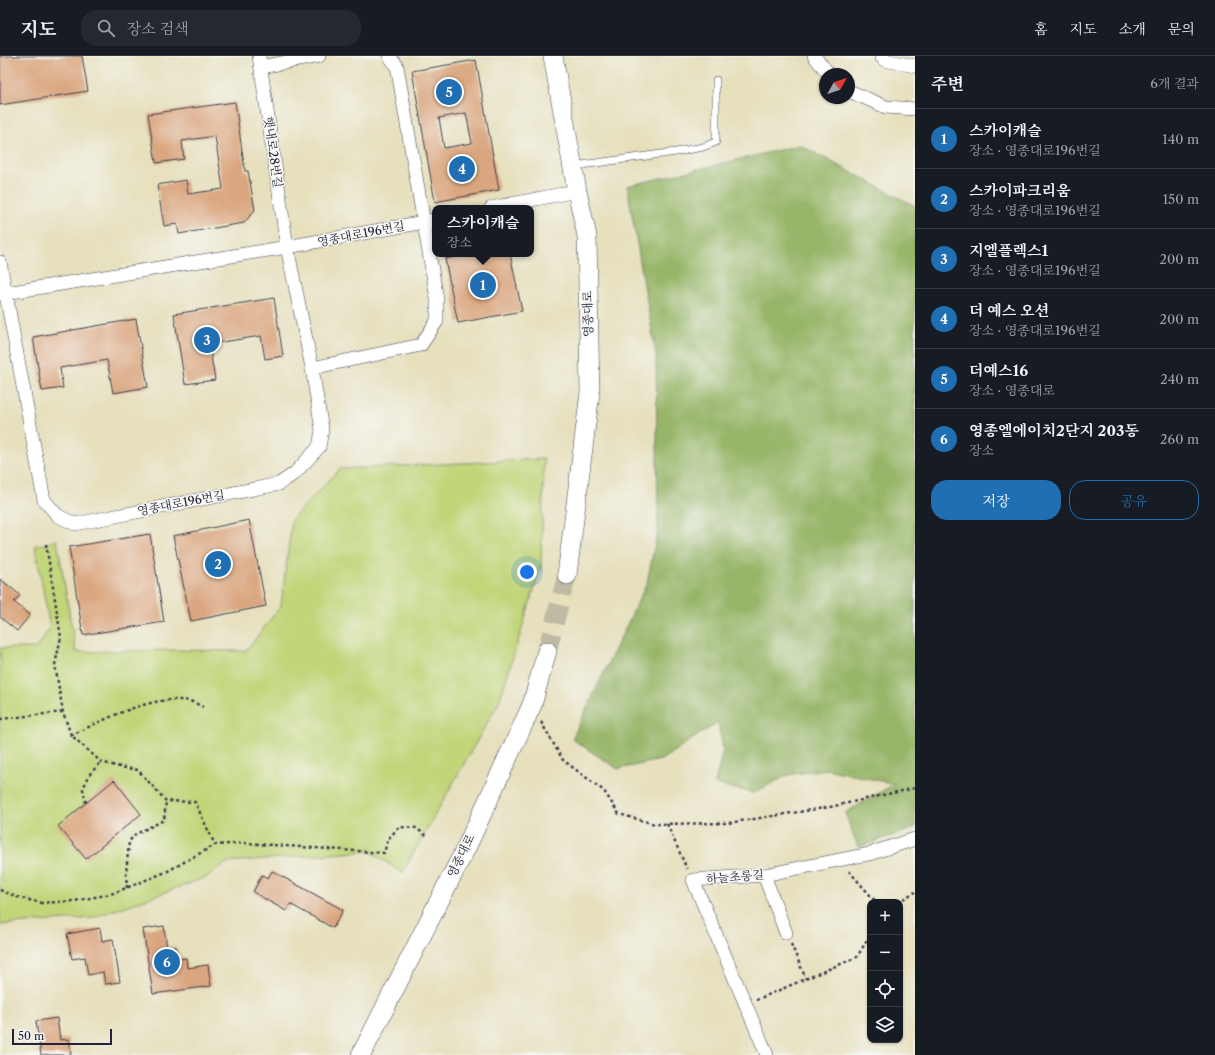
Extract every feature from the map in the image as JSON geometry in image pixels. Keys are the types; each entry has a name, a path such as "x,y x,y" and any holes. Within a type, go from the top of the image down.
{"main road":[{"name":"영종대로","path":"553,56 572,167 587,236 590,392 567,575"},
{"name":"영종대로","path":"361,1055 467,846 532,705 547,651"}],"street":[{"path":"260,62 319,56"},
{"path":"389,56 397,66 430,221 432,243"},
{"path":"814,56 824,68"},
{"path":"881,56 884,60 915,66"},
{"name":"햇내로28번길","path":"260,62 287,247"},
{"path":"855,94 886,107 915,109"},
{"path":"506,205 577,191"},
{"name":"영종대로196번길","path":"287,247 312,368 322,430 319,447 295,473 279,484 75,524 58,516 44,500 3,294 287,247 430,221"},
{"path":"312,368 421,345 437,322 437,299 433,257"},
{"path":"0,262 3,294"},
{"name":"하늘초롱길","path":"767,1055 693,880 764,875 869,854 915,840"},
{"path":"764,875 786,933"}],"lane":[{"path":"572,167 676,152 703,147 716,142 716,80"}],"path":[{"path":"46,544 62,637 55,665 63,712 71,735 100,762 138,770 166,801 195,802 215,845"},
{"path":"71,735 132,708 167,700 190,701 203,707"},
{"path":"532,705 563,760 604,791 619,814 655,824 728,823 830,807 915,788"},
{"path":"0,719 63,712"},
{"path":"86,803 83,789 89,775 100,762"},
{"path":"127,888 126,873 129,842 134,835 164,820 166,801"},
{"path":"667,824 693,880"},
{"path":"0,890 17,897 42,902 74,901 111,894 127,888 166,872 215,845 245,843 384,852 388,839 399,827 416,828 428,837"},
{"path":"840,860 873,899"},
{"path":"903,899 915,892"},
{"path":"786,933 806,979"},
{"path":"746,1005 857,957 867,940"}],"green space":[{"path":"800,145 915,206 915,828 858,847 845,813 894,784 826,769 788,775 753,793 715,784 723,749 718,722 661,760 618,769 572,739 647,583 658,529 656,354 627,186"},
{"path":"544,459 541,567 499,702 402,873 370,851 228,862 205,878 92,918 0,925 0,648 36,648 50,628 35,545 46,544 57,540 76,652 168,650 246,651 281,606 292,519 340,469"}],"building":[{"path":"0,56 82,56 88,91 0,105"},
{"path":"476,60 499,190 435,202 412,71","holes":["466,113 472,143 444,148 439,118"]},
{"path":"235,102 245,171 248,171 255,210 244,223 179,234 177,224 164,226 157,185 186,180 188,194 223,189 215,136 182,141 184,159 156,163 148,114"},
{"path":"456,257 511,257 522,311 458,323 445,259"},
{"path":"274,298 283,356 265,359 261,336 209,344 215,380 185,384 174,314"},
{"path":"136,319 148,387 113,393 107,360 60,368 63,388 42,391 33,337"},
{"path":"249,520 266,606 191,621 173,536"},
{"path":"150,534 164,622 83,635 69,547"},
{"path":"0,579 20,595 14,602 30,615 17,631 0,617"},
{"path":"114,780 141,814 86,859 58,826"},
{"path":"272,871 343,910 333,928 290,904 286,911 253,892 262,875 268,878"},
{"path":"164,926 167,948 176,947 178,959 186,958 187,968 208,965 211,986 153,994 143,929"},
{"path":"100,928 102,941 113,939 120,982 105,984 103,972 88,975 85,957 72,959 67,934"},
{"path":"57,1018 60,1040 69,1039 71,1055 41,1055 36,1021"}],"tunnel":[{"path":"547,651 567,575"}],"place":[{"name":"더예스16","path":"449,92"},
{"name":"더 예스 오션","path":"462,169"},
{"name":"스카이캐슬","path":"483,285"},
{"name":"지엘플렉스1","path":"207,340"},
{"name":"스카이파크리움","path":"218,564"},
{"name":"영종엘에이치2단지 203동","path":"167,962"}]}
